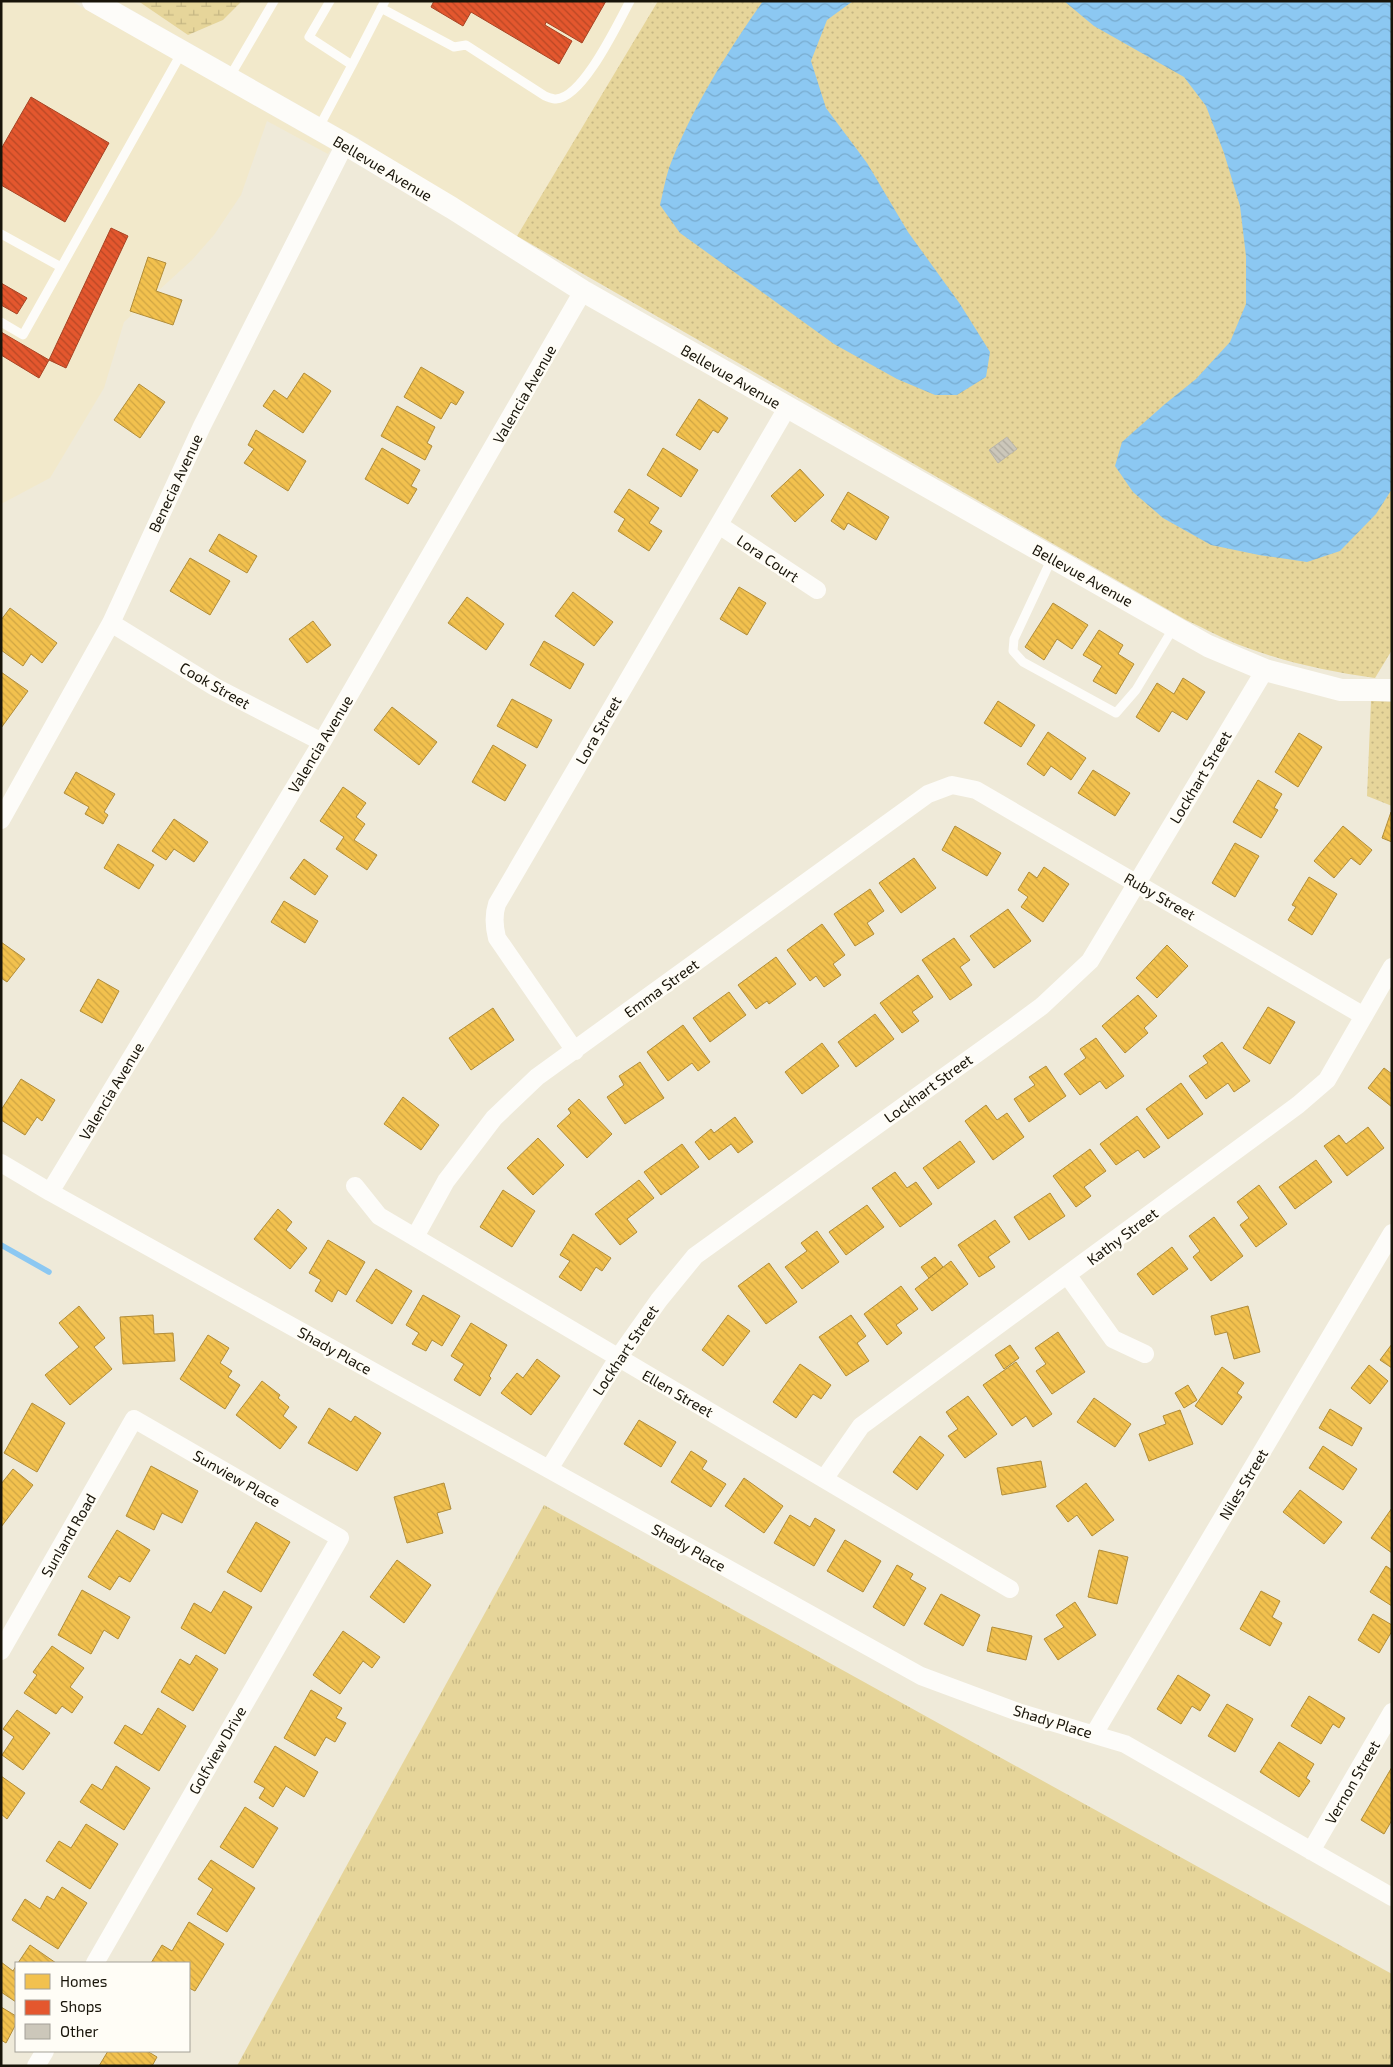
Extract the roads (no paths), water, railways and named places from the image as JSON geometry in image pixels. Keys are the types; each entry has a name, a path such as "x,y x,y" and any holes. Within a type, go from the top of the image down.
{"street":[{"name":"Bellevue Avenue","path":"93,1 345,144 452,208 583,291 1208,646 1266,670 1341,690 1392,690"},
{"name":"Benecia Avenue","path":"1,820 111,623 202,426 345,144"},
{"name":"Valencia Avenue","path":"50,1192 322,742 583,291"},
{"name":"Lora Street","path":"575,1051 497,938 494,927 494,913 497,904 787,408"},
{"name":"Lora Court","path":"719,525 817,590"},
{"name":"Cook Street","path":"111,623 215,687 322,742"},
{"name":"Lockhart Street","path":"549,1469 618,1358 659,1300 695,1256 1042,1006 1090,961 1136,882 1266,670"},
{"name":"Emma Street","path":"415,1237 446,1181 494,1118 538,1077 928,794 952,785"},
{"name":"Ruby Street","path":"952,785 976,790 1364,1016"},
{"name":"Kathy Street","path":"824,1479 861,1426 1068,1276 1298,1105 1327,1080 1392,967"},
{"name":"Shady Place","path":"1,1162 50,1192 921,1676 1018,1712 1125,1744 1392,1898"},
{"name":"Ellen Street","path":"355,1186 379,1216 1010,1589"},
{"name":"Niles Street","path":"1094,1734 1392,1233"},
{"path":"1068,1276 1113,1340 1145,1354"},
{"name":"Sunview Place","path":"134,1419 340,1538"},
{"name":"Sunland Road","path":"1,1651 134,1419"},
{"name":"Golfview Drive","path":"96,1962 340,1538"},
{"name":"Vernon Street","path":"1311,1851 1392,1712"},
{"path":"36,2066 43,2052"}],"lane":[{"path":"229,78 274,1"},
{"path":"330,1 309,37 352,65"},
{"path":"318,129 383,5 454,47 466,45 545,96 556,99 571,92 596,64 630,1"},
{"path":"1,322 23,335 182,52"},
{"path":"1,234 61,267"},
{"path":"1053,558 1014,639 1013,651 1023,662 1116,714 1136,690 1174,626"}],"water":[{"path":"763,1 853,1 827,20 811,61 826,108 867,163 908,232 960,304 990,352 986,377 957,395 935,395 897,379 834,344 680,233 660,205 669,168 699,103 736,40"},
{"path":"1064,1 1392,1 1392,489 1376,514 1340,551 1307,562 1211,545 1163,518 1133,492 1115,466 1122,442 1196,379 1230,342 1246,304 1246,256 1240,206 1224,153 1206,106 1184,77 1094,26"}],"waterway":[{"path":"1,1245 49,1272"}]}
